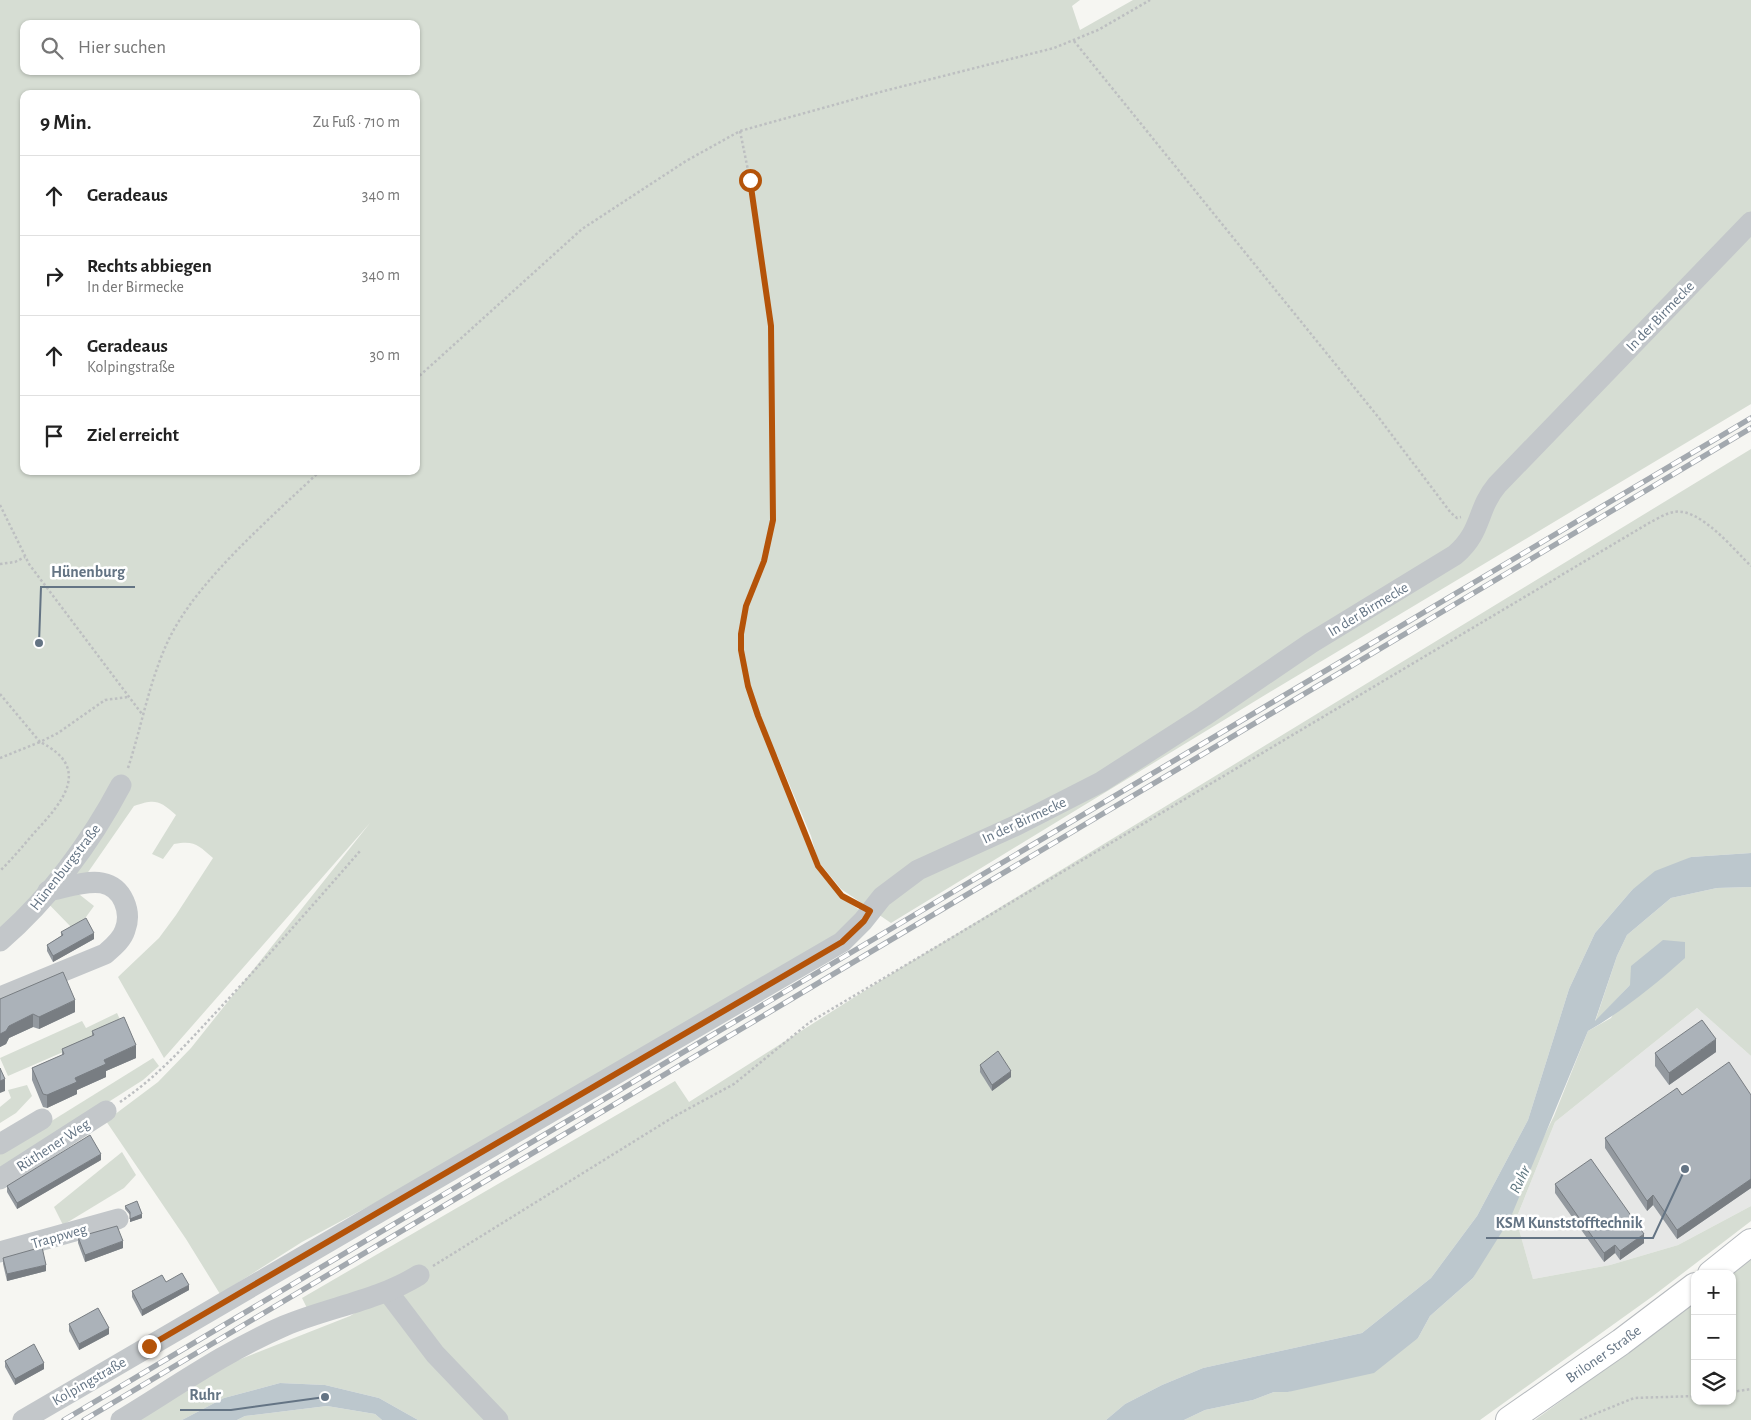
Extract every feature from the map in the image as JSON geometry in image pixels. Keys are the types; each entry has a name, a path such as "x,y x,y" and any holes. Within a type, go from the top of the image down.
{"main road":[{"path":"1716,1270 1751,1242"},
{"name":"Briloner Straße","path":"1509,1420 1621,1342 1691,1289"}],"street":[{"name":"In der Birmecke","path":"208,1311 842,942 864,921 870,911 894,887 918,870 1040,814 1136,761 1311,643 1455,555 1474,535 1485,504 1497,485 1751,222"},
{"name":"Hünenburgstraße","path":"0,941 20,923 48,891 90,838 121,785"},
{"path":"0,997 105,954 117,943 125,930 127,918 124,900 119,892 109,885 96,882 48,891"},
{"name":"Rüthener Weg","path":"0,1179 106,1111"},
{"path":"0,1144 42,1119"},
{"name":"Trappweg","path":"0,1252 118,1219"},
{"path":"121,1420 256,1338 308,1318 388,1292 419,1275"},
{"path":"388,1292 435,1354 498,1420"},
{"name":"Kolpingstraße","path":"23,1420 208,1311"}],"path":[{"path":"420,374 582,229 686,161 740,131 884,91 1034,54 1074,41 1098,30 1150,0"},
{"path":"1074,41 1379,418 1451,514 1457,518 1464,517 1485,504"},
{"path":"740,131 750,180 771,326 773,520 764,561 746,606 741,634 741,650 748,686 758,716 818,866 842,896 870,911"},
{"path":"121,785 133,753 142,714 168,640 186,611 228,560 316,475"},
{"path":"0,505 25,557 142,714"},
{"path":"419,1275 675,1116 745,1077 810,1022 1649,523 1675,512 1692,515 1704,520 1751,566"},
{"path":"0,564 14,562 25,557"},
{"path":"0,694 40,742 57,750 64,760 69,784 64,796 45,822 0,871"},
{"path":"0,758 58,733 105,700 128,697"},
{"path":"106,1111 145,1085 171,1060 266,959 360,851"},
{"path":"1736,1391 1751,1389"},
{"path":"1580,1420 1634,1398 1691,1396"}],"shaded area":[{"path":"0,0 1080,0 1072,6 1080,30 1133,0 1751,0 1751,404 1265,695 891,923 841,889 818,861 811,836 777,755 772,756 815,866 839,896 864,913 843,937 532,1119 302,1242 220,1294 186,1239 106,1121 158,1082 191,1048 370,823 164,1058 118,977 159,938 213,858 192,843 174,844 163,859 152,854 176,815 157,802 147,802 134,806 75,891 94,906 86,917 72,928 37,892 0,932"},
{"path":"1751,449 1751,853 1691,857 1632,890 1595,933 1569,989 1528,1120 1477,1216 1431,1278 1362,1333 1203,1368 1162,1385 1125,1404 1106,1420 418,1420 379,1398 325,1385 280,1383 224,1398 182,1420 124,1420 218,1368 350,1316 399,1285 309,1312 302,1298 675,1081 689,1102 899,969"},
{"path":"1751,887 1751,1056 1697,1008 1555,1122 1516,1219 1533,1279 1610,1265 1678,1245 1751,1206 1751,1221 1653,1296 1480,1420 1184,1420 1205,1410 1253,1400 1274,1392 1288,1392 1418,1338 1430,1316 1473,1278 1554,1116 1588,1031 1611,1018 1630,985 1595,1022 1617,956 1627,935 1671,898 1717,888"},
{"path":"1697,1008 1751,1056 1751,1206 1678,1245 1610,1265 1533,1279 1516,1219 1555,1122"},
{"path":"117,1013 123,1026 8,1076 0,1058 82,1021 86,1028"},
{"path":"153,1058 159,1066 143,1080 0,1171 0,1153"},
{"path":"27,1085 32,1096 16,1113 0,1123 0,1107 11,1098 8,1090"},
{"path":"122,1152 136,1175 124,1188 63,1225 54,1207"},
{"path":"1751,1259 1751,1420 1535,1420 1691,1306 1691,1405 1736,1405 1736,1271"},
{"path":"327,1406 375,1414 382,1420 237,1420 245,1416"}],"water":[{"path":"1751,853 1751,887 1717,888 1671,898 1627,935 1617,956 1595,1021 1630,985 1631,966 1663,940 1685,942 1685,958 1639,997 1588,1031 1510,1219 1473,1278 1430,1316 1418,1338 1374,1373 1288,1392 1274,1392 1253,1400 1205,1410 1184,1420 1106,1420 1125,1404 1162,1385 1203,1368 1362,1333 1431,1278 1477,1216 1528,1120 1569,989 1595,933 1632,890 1655,871 1691,857"},
{"path":"280,1383 325,1385 379,1398 418,1420 382,1420 375,1414 327,1406 245,1416 237,1420 182,1420 224,1398"}],"building":[{"path":"86,918 94,933 53,956 47,945 63,935 61,932"},
{"path":"63,972 75,1000 39,1017 33,1014 9,1026 6,1031 0,1034 0,999"},
{"path":"124,1017 136,1045 104,1060 106,1064 75,1078 77,1082 47,1095 43,1094 32,1068 64,1054 62,1049 94,1035 92,1031"},
{"path":"1702,1020 1716,1039 1669,1073 1655,1053"},
{"path":"998,1051 1011,1071 992,1085 980,1065"},
{"path":"1729,1062 1751,1095 1751,1179 1677,1230 1653,1195 1647,1201 1605,1138 1677,1088 1682,1095"},
{"path":"0,1068 5,1079 0,1081"},
{"path":"90,1135 101,1154 17,1203 7,1186"},
{"path":"1591,1159 1644,1234 1620,1251 1615,1245 1604,1253 1555,1184"},
{"path":"137,1201 142,1214 130,1219 130,1212 125,1206"},
{"path":"117,1226 123,1241 85,1255 78,1237"},
{"path":"42,1247 46,1265 7,1274 3,1258"},
{"path":"182,1273 189,1285 142,1310 132,1291 162,1275 166,1282"},
{"path":"98,1308 109,1328 79,1344 69,1324"},
{"path":"34,1344 44,1363 15,1379 5,1361"}],"railway":[{"path":"64,1420 1751,418"},
{"path":"84,1420 1751,428"}],"place":[{"name":"Hünenburg","path":"39,643"},
{"name":"KSM Kunststofftechnik","path":"1685,1169"},
{"name":"Ruhr","path":"325,1397"}],"route":[{"path":"149,1346 842,942 864,921 870,911 842,896 834,889 818,866 758,716 748,686 741,650 741,634 746,606 764,561 773,520 771,326 750,180"}]}
